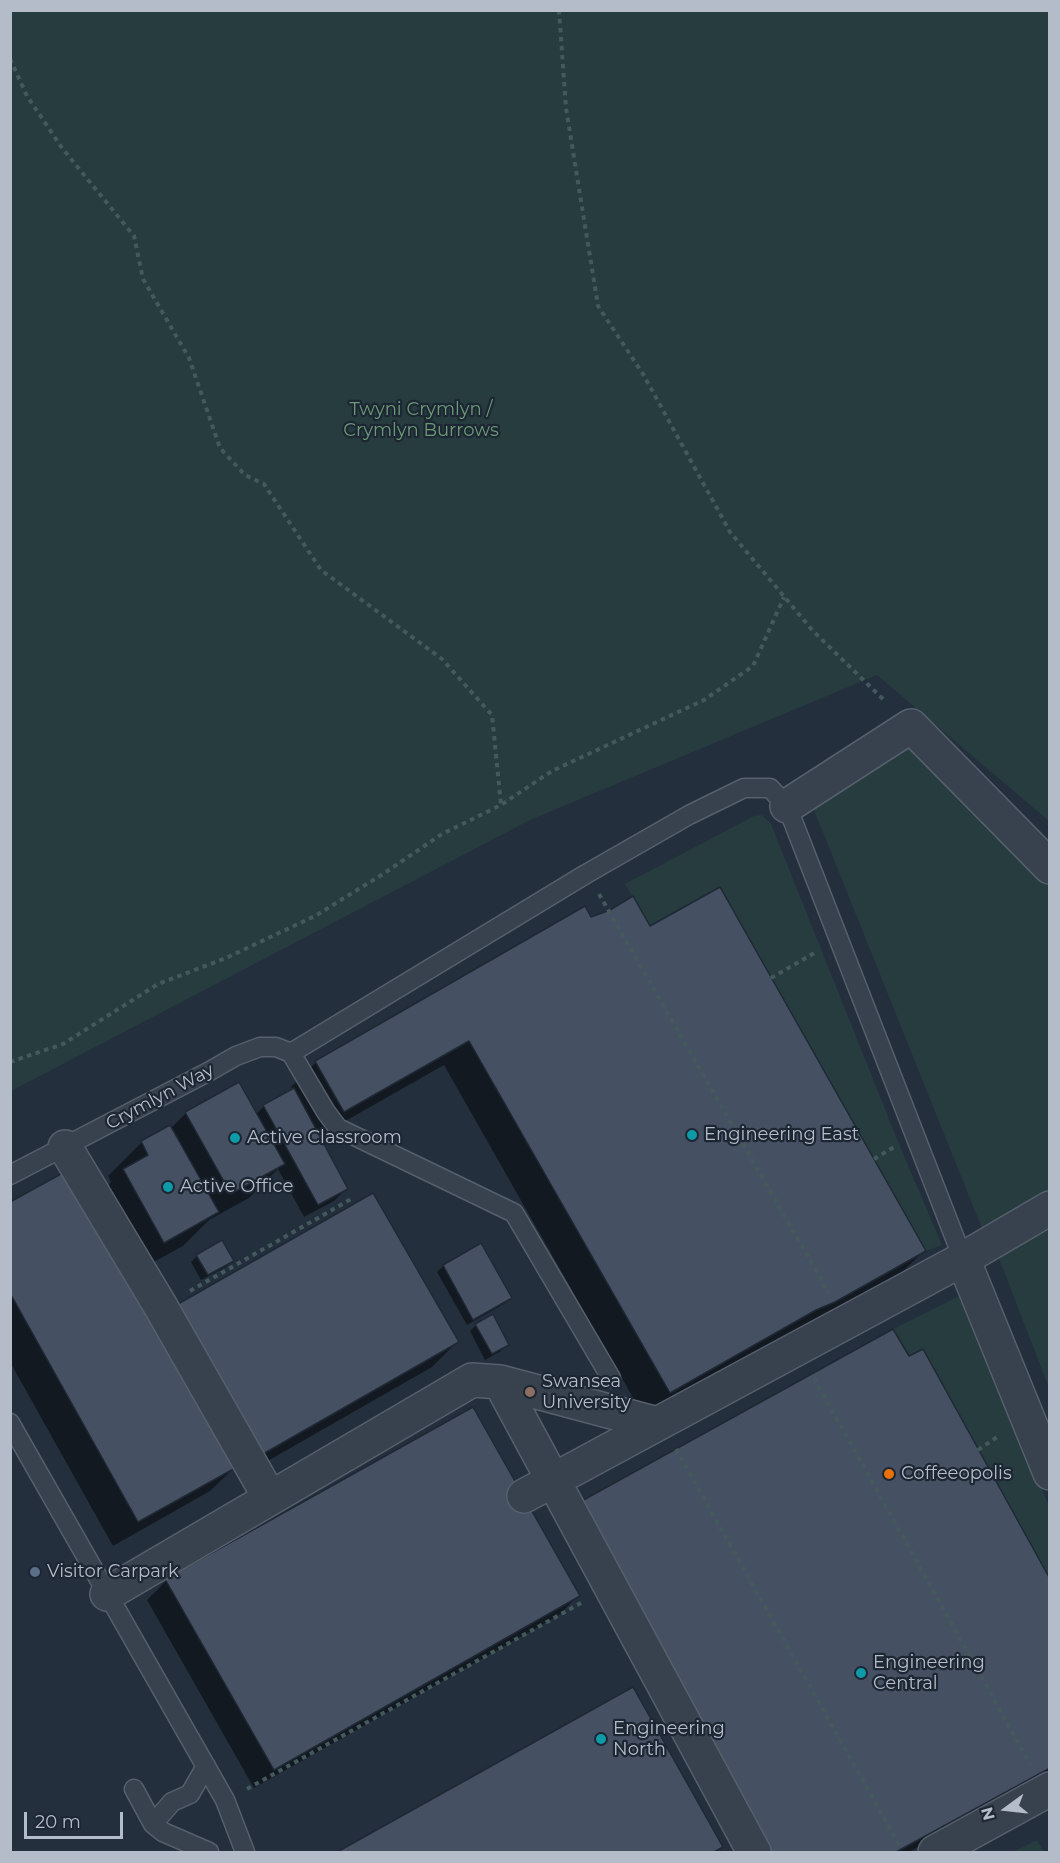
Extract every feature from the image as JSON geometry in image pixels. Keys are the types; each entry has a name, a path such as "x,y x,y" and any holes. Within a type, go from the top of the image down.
{"street":[{"path":"787,806 911,726 1050,867"},
{"path":"65,1147 161,1307 270,1498"},
{"path":"524,1496 963,1259 1050,1208"},
{"path":"963,1259 1050,1473"},
{"path":"107,1594 472,1380 500,1382 668,1418"},
{"path":"500,1382 754,1852"},
{"path":"935,1852 1045,1789"}],"lane":[{"path":"611,1378 514,1213 338,1128 291,1053 586,874 689,815 744,788 770,788 787,806 963,1259"},
{"name":"Crymlyn Way","path":"10,1175 236,1056 260,1047 276,1047 291,1053"},
{"path":"10,1423 225,1800 245,1852"},
{"path":"153,1824 172,1802 190,1794 206,1766"},
{"path":"134,1789 153,1824 163,1832 210,1852"}],"path":[{"path":"559,10 566,108 598,306 643,374 730,532 813,632 911,726"},
{"path":"10,59 27,96 62,148 134,236 143,279 189,358 220,448 245,475 264,484 321,570 442,659 492,715 501,805"},
{"path":"10,1062 63,1044 158,984 226,958 315,916 442,834 501,805 552,771 704,699 753,666 784,597"},
{"path":"586,874 610,910 846,1322"},
{"path":"771,978 839,939"},
{"path":"161,1307 353,1197"},
{"path":"798,1348 1045,1789"},
{"path":"668,1418 676,1449 902,1849"},
{"path":"225,1800 267,1780 610,1587"}],"green space":[{"name":"Twyni Crymlyn / Crymlyn Burrows","path":"11,10 1049,11 1049,821 877,675 530,820 11,1091"},
{"path":"912,742 1049,879 1049,1194 983,1231 812,805"},
{"path":"762,815 771,824 899,1144 942,1245 926,1251 720,887 650,926 625,884 754,816"},
{"path":"1049,1223 1049,1388 997,1253"},
{"path":"965,1293 1049,1506 1049,1579 923,1349 909,1356 893,1329"},
{"path":"1037,1840 1044,1852 1013,1852"}],"building":[{"name":"Engineering East","path":"720,887 926,1251 670,1393 469,1041 344,1112 315,1061 585,906 591,917 610,910 633,896 650,926"},
{"name":"Active Classroom","path":"239,1082 285,1164 231,1194 185,1112"},
{"path":"294,1088 348,1189 318,1205 263,1105"},
{"name":"Active Office","path":"170,1125 219,1212 164,1243 123,1169 148,1155 141,1141"},
{"path":"70,1169 237,1467 138,1522 10,1293 10,1202"},
{"path":"373,1193 459,1342 263,1454 178,1304"},
{"path":"222,1240 234,1261 208,1275 196,1255"},
{"path":"481,1243 512,1298 473,1320 443,1265"},
{"path":"493,1314 509,1345 492,1354 475,1324"},
{"name":"Engineering Central","path":"893,1329 909,1356 923,1349 1050,1579 1050,1768 896,1852 770,1852 578,1503"},
{"path":"473,1407 580,1596 274,1770 165,1579"},
{"name":"Engineering North","path":"633,1687 723,1847 714,1852 337,1852"}],"place":[{"name":"Engineering East","path":"692,1135"},
{"name":"Active Classroom","path":"235,1138"},
{"name":"Active Office","path":"168,1187"},
{"name":"Swansea University","path":"530,1392"},
{"name":"Coffeeopolis","path":"889,1474"},
{"name":"Visitor Carpark","path":"35,1572"},
{"name":"Engineering Central","path":"861,1673"},
{"name":"Engineering North","path":"601,1739"}]}
